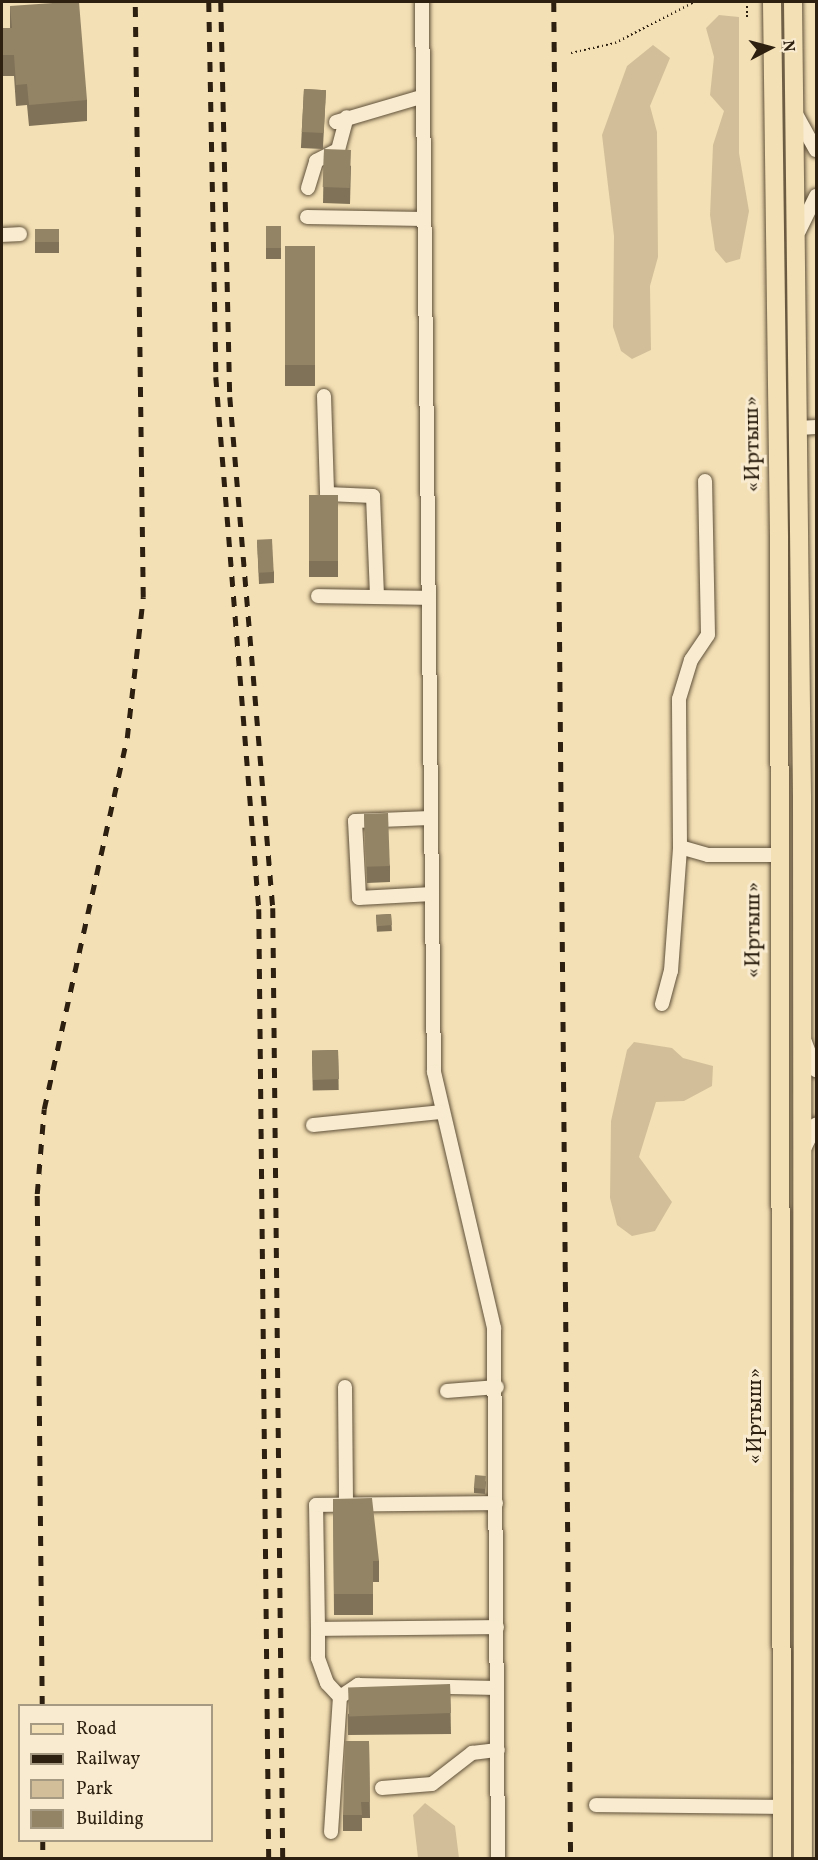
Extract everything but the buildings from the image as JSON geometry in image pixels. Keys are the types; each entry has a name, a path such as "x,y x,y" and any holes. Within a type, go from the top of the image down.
{"main road":[{"name":"«Иртыш»","path":"771,2 783,1858"},
{"name":"«Иртыш»","path":"793,2 797,236 808,428 801,1033 803,1858"}],"street":[{"path":"422,2 421,97 434,1072 440,1112 488,1293 497,1387 498,1858"},
{"path":"308,188 316,161 338,150 341,120 421,97"},
{"path":"795,112 816,150"},
{"path":"797,236 816,196"},
{"path":"307,217 424,219"},
{"path":"2,235 20,234"},
{"path":"324,396 327,494 374,496 377,597"},
{"path":"662,1004 671,971 680,847 679,699 691,660 708,634 711,603 705,481"},
{"path":"318,596 429,598"},
{"path":"430,818 355,821 359,898 432,894"},
{"path":"680,847 708,855 777,855"},
{"path":"801,1033 816,1070"},
{"path":"313,1125 440,1112"},
{"path":"801,1167 806,1141 816,1124"},
{"path":"345,1387 346,1504"},
{"path":"447,1391 497,1387"},
{"path":"331,1832 340,1697 327,1683 318,1658 316,1505 496,1503"},
{"path":"318,1629 497,1627"},
{"path":"340,1697 358,1685 497,1688"},
{"path":"382,1788 432,1784 472,1753 498,1750"},
{"path":"596,1805 782,1807"}],"path":[{"path":"571,53 615,43 694,2"},
{"path":"747,2 747,17"}],"green space":[{"path":"719,15 739,17 739,153 749,211 740,259 726,263 715,250 710,215 713,145 724,111 710,95 714,57 706,28"},
{"path":"653,45 670,58 650,106 657,132 658,257 650,286 651,350 632,359 621,351 613,327 614,236 602,135 627,66"},
{"path":"634,1042 672,1048 683,1058 713,1066 712,1086 684,1101 656,1102 639,1157 672,1202 655,1231 632,1236 617,1225 610,1198 611,1121 627,1050"},
{"path":"425,1803 455,1826 459,1858 418,1858 413,1815"}],"railway":[{"path":"42,1704 37,1194 44,1109 127,738 143,597 135,2"},
{"path":"209,2 216,377 259,909 269,1858"},
{"path":"221,2 230,397 273,908 283,1858"},
{"path":"554,2 571,1858"},
{"path":"43,1842 43,1858"}]}
